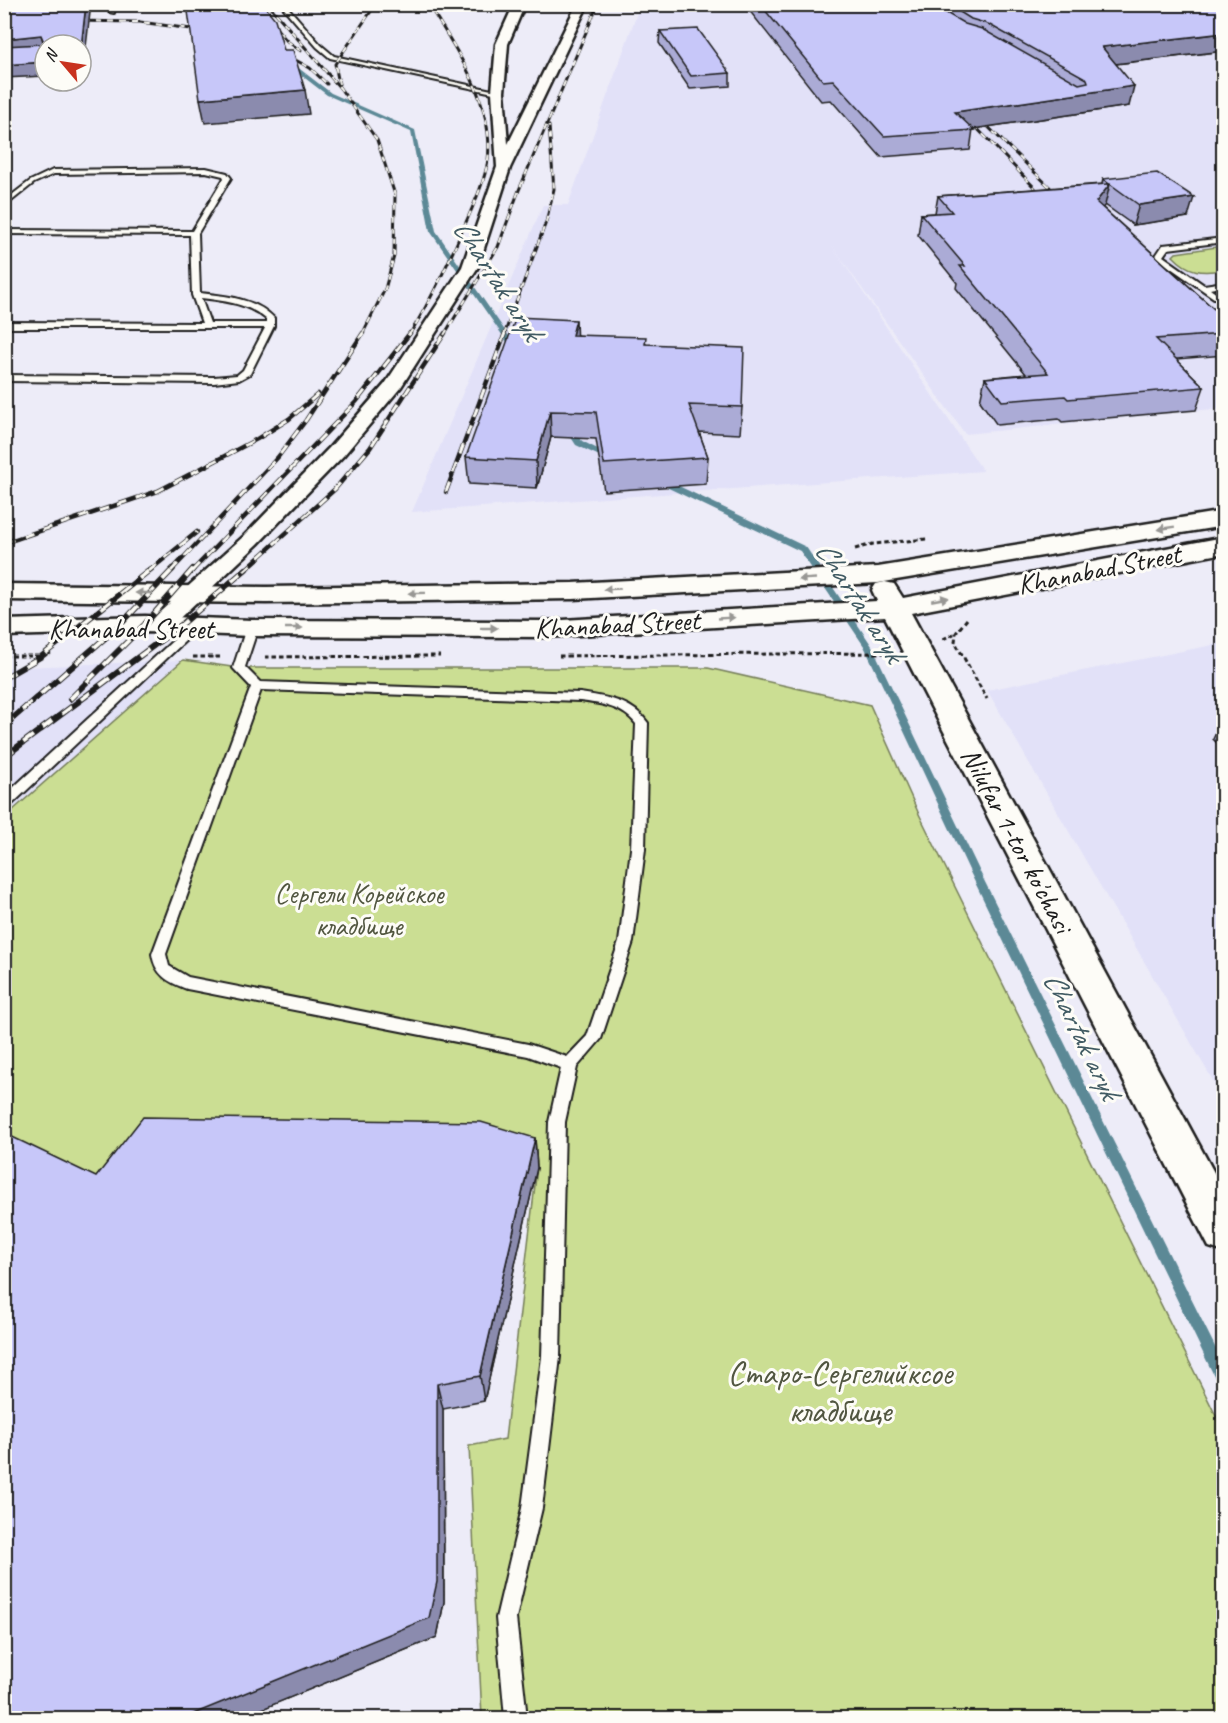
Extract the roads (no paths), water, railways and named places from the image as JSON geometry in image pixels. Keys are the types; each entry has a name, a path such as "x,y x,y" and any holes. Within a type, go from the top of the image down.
{"street":[{"path":"503,168 498,92 502,44 520,4"},
{"path":"159,625 251,540 329,459 392,387 470,267 503,168 583,4"},
{"name":"Khanabad Street","path":"4,592 193,594 573,591 878,575 1224,518"},
{"name":"Khanabad Street","path":"4,628 159,625 252,628 546,628 894,608 1224,545"},
{"name":"Nilufar 1-tor ko'chasi","path":"878,575 1224,1233"}],"lane":[{"path":"112,12 113,4"},
{"path":"282,4 319,46 332,57 498,92"},
{"path":"4,205 32,182 53,172 206,170 225,174 228,178 194,233 196,295 207,326"},
{"path":"4,232 194,233"},
{"path":"1224,240 1166,247 1159,257 1224,303"},
{"path":"1203,288 1224,284"},
{"path":"4,378 233,378 247,372 270,326 270,318 249,304 196,295"},
{"path":"4,325 270,326"},
{"path":"4,804 195,626"},
{"path":"252,628 239,668 257,686 580,697 610,702 636,713 642,723 638,849 626,942 594,1040 570,1064 557,1122 551,1356 532,1508 506,1618 516,1719"},
{"path":"257,686 159,954 160,964 165,974 188,983 528,1050 570,1064"}],"waterway":[{"name":"Chartak aryk","path":"290,64 329,94 413,131 433,231 516,351"},
{"name":"Chartak aryk","path":"569,428 579,443 611,458"},
{"name":"Chartak aryk","path":"661,481 803,549 868,646 974,870 1224,1381"}],"railway":[{"path":"256,4 287,41 301,51"},
{"path":"268,4 340,88 377,140 395,195 394,256 385,289 363,333"},
{"path":"339,84 335,64 376,4"},
{"path":"409,335 432,296 451,256 478,195 488,160 489,139 486,118 479,98 461,58 428,4"},
{"path":"444,335 498,247 519,190 598,4"},
{"path":"72,21 140,22 206,31"},
{"path":"281,52 310,68 327,84"},
{"path":"976,115 1062,199"},
{"path":"966,117 1035,188"},
{"path":"504,335 546,222 554,189 549,126"},
{"path":"171,571 278,457 306,420 363,333"},
{"path":"192,571 356,402 410,333"},
{"path":"244,571 335,489 370,448 445,333"},
{"path":"446,492 505,333"},
{"path":"4,543 158,491 257,439 289,419 318,394"},
{"path":"149,571 197,532"},
{"path":"4,678 42,656 151,569"},
{"path":"4,726 120,625 173,569"},
{"path":"70,699 145,624 193,569"},
{"path":"4,757 180,626 246,569"}],"park label":[{"name":"Сергели Корейское кладбище","path":"359,909"},
{"name":"Старо-Сергелийксое кладбище","path":"840,1392"}]}
